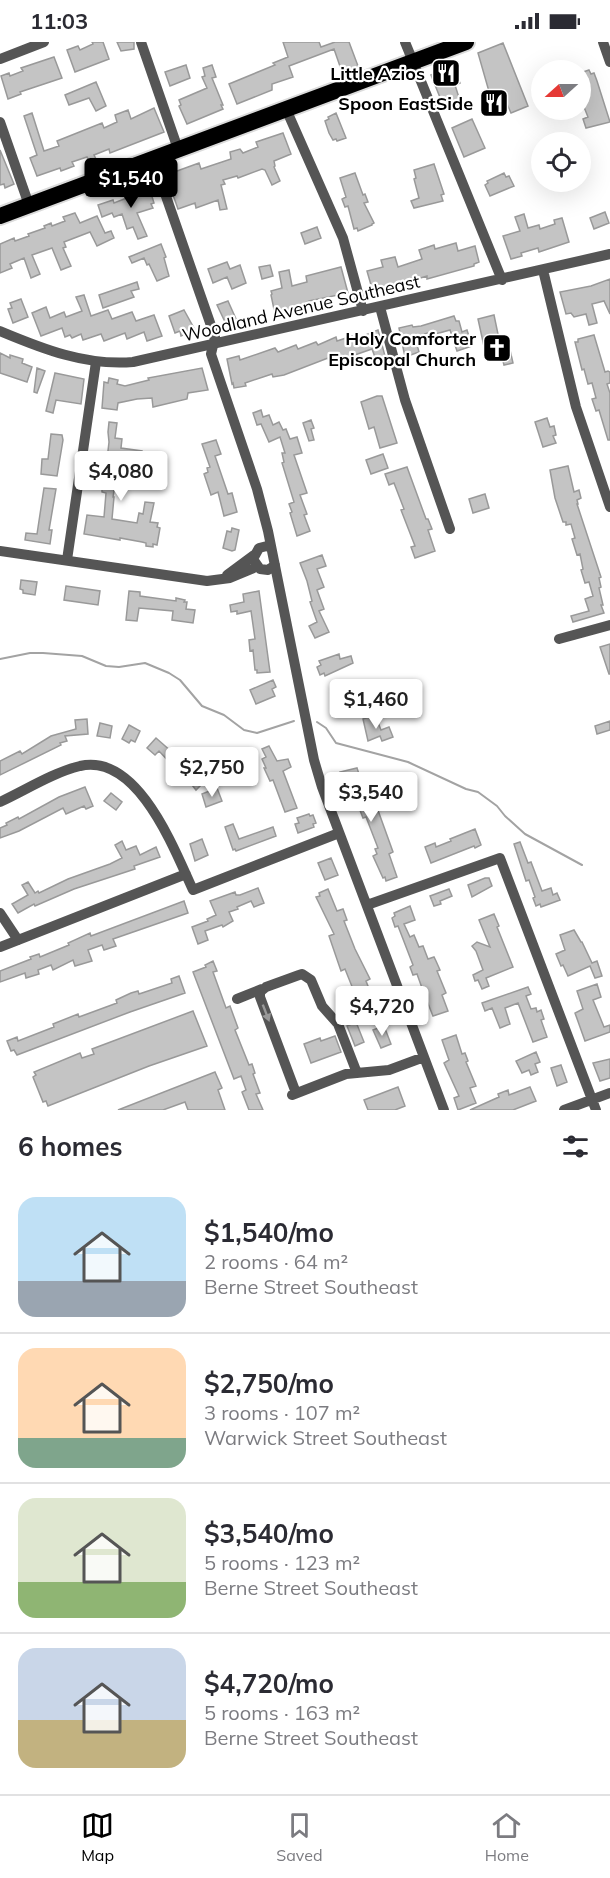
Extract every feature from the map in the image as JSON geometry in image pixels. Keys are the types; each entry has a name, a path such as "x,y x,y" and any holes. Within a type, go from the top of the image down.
{"highway":[{"path":"0,216 466,42"}],"street":[{"path":"0,59 44,42"},
{"path":"141,42 178,149"},
{"path":"405,42 502,280"},
{"path":"603,42 610,62"},
{"path":"286,109 343,238 363,311"},
{"path":"0,122 29,205"},
{"path":"153,159 215,337 211,354 257,489 275,565 314,760 339,833 444,1110"},
{"name":"Woodland Avenue Southeast","path":"0,331 43,349 96,362 133,362 610,254"},
{"path":"543,270 576,407 610,507"},
{"path":"380,307 405,400 450,529"},
{"path":"66,560 96,362"},
{"path":"263,512 256,552 260,568 273,580 285,619"},
{"path":"225,578 256,552 267,546 271,548"},
{"path":"0,550 207,581 260,568 272,568 275,565"},
{"path":"559,639 610,625"},
{"path":"0,802 58,773 82,766 110,768 120,774 147,800 162,823 193,890 339,833"},
{"path":"367,905 500,858 594,1105"},
{"path":"0,947 186,874"},
{"path":"0,913 18,940"},
{"path":"237,999 298,975 306,976 311,980 322,1006 338,1024 357,1073"},
{"path":"262,989 260,997 294,1094 346,1074 389,1071 424,1057"},
{"path":"564,1110 594,1105 610,1093"}],"building":[{"path":"92,42 103,42 109,59 75,72 67,50 78,46 80,50 93,44"},
{"path":"117,42 134,42 134,49 121,51"},
{"path":"283,42 319,42 321,47 335,42 349,42 358,66 342,72 334,49 289,66 293,77 272,84 272,90 237,104 229,84 275,65 273,63 288,57"},
{"path":"503,43 528,106 511,113 507,104 494,109 478,53"},
{"path":"54,57 62,78 20,92 21,94 8,99 1,76 9,73 10,76 23,71 21,68"},
{"path":"186,65 190,78 170,86 165,72"},
{"path":"212,65 216,77 212,78 223,109 187,124 179,106 181,105 179,100 207,88 202,77 205,76 203,68"},
{"path":"453,66 460,83 455,85 461,104 445,110 431,75"},
{"path":"594,73 610,122 586,128 583,120 591,120 591,74"},
{"path":"96,82 106,106 96,111 89,98 69,105 65,95"},
{"path":"154,108 164,132 110,153 109,149 94,155 96,159 89,162 87,157 72,162 74,166 61,171 60,168 37,176 30,158 37,155 24,116 32,113 44,151 59,146 57,141 102,123 104,128 117,122 115,115 128,110 131,119"},
{"path":"336,113 346,138 337,141 333,140 325,121"},
{"path":"472,119 485,148 464,157 452,128"},
{"path":"283,133 291,154 274,161 280,181 272,185 265,170 262,169 238,178 237,176 223,180 225,184 221,185 227,209 220,210 218,200 196,208 195,203 178,209 166,175 199,163 201,169 231,159 230,152 240,149 243,153 258,147 256,142"},
{"path":"0,150 14,184 5,188 4,184 0,185"},
{"path":"434,164 444,194 441,195 443,201 414,208 411,201 419,198 414,170"},
{"path":"355,173 368,202 364,203 374,223 358,231 357,228 354,229 348,206 345,207 342,199 346,197 340,178"},
{"path":"504,173 506,177 509,176 514,186 490,196 485,185 487,181"},
{"path":"148,184 154,203 151,204 153,208 137,213 147,236 138,239 133,227 127,229 122,214 114,217 112,213 102,217 98,205 113,200 114,203 137,194 135,188"},
{"path":"605,212 609,223 594,229 590,218"},
{"path":"75,213 80,223 97,216 105,233 111,231 114,238 97,246 90,232 64,242 66,247 63,248 71,266 61,270 52,248 32,255 40,274 31,278 24,258 10,264 12,268 0,273 0,244 14,238 15,241 29,236 28,234 45,228 44,226 51,223 52,226 65,221 63,217"},
{"path":"524,214 528,228 539,225 540,229 555,224 554,220 562,218 569,242 539,252 538,248 511,259 503,236 520,231 515,217"},
{"path":"317,227 321,238 305,244 301,233"},
{"path":"456,243 458,251 475,246 479,262 474,266 427,279 427,276 373,292 367,271 383,267 381,260 395,257 398,267 422,259 419,250 434,245 435,249"},
{"path":"161,244 169,276 157,281 144,258 132,263 129,257"},
{"path":"227,262 230,269 240,265 246,283 232,289 227,277 213,283 208,269"},
{"path":"270,265 273,276 262,279 259,267"},
{"path":"341,267 348,293 309,301 305,303 305,306 275,314 271,291 282,288 279,272 289,270 292,286 307,282 306,276"},
{"path":"610,279 610,314 604,301 592,304 597,323 589,325 586,314 574,317 571,313 566,314 560,292 591,286"},
{"path":"137,282 139,289 131,291 134,297 103,308 99,295"},
{"path":"84,295 91,316 108,310 112,319 132,312 136,321 154,315 162,336 147,341 144,332 127,339 125,333 104,341 101,334 83,340 81,334 72,338 70,335 65,337 62,328 41,336 32,313 46,307 50,318 64,312 66,317 82,311 76,297"},
{"path":"21,299 28,317 13,323 8,309 12,308 10,303"},
{"path":"228,301 236,319 226,324 217,305"},
{"path":"184,310 195,330 181,336 180,331 175,333 169,316"},
{"name":"Holy Comforter Episcopal Church","path":"494,315 499,339 507,337 513,363 504,365 502,357 487,360 478,319"},
{"path":"454,316 456,321 459,321 462,332 467,330 472,346 457,351 450,330 432,335 431,332 415,337 419,352 405,357 399,328 412,325 413,327 421,326"},
{"path":"378,330 385,356 376,360 372,349 349,357 351,362 337,367 335,363 330,365 328,358 284,375 273,377 272,374 245,383 246,386 234,388 232,384 227,359 239,356 240,360 275,348 278,352 296,345 298,349 316,342 318,345 336,337 337,341 352,336 353,340"},
{"path":"594,335 605,372 610,372 610,383 607,384 610,393 610,440 608,440 599,410 596,411 592,399 596,398 592,383 588,384 584,369 582,370 575,342"},
{"path":"0,353 10,358 10,355 23,359 22,363 32,367 27,382 0,373"},
{"path":"37,368 45,371 37,393 34,392"},
{"path":"202,368 208,390 188,393 187,399 153,407 152,398 137,399 118,403 117,410 102,408 104,382 108,383 109,378 118,380 117,384 125,386 149,380 148,378"},
{"path":"55,373 84,379 81,404 56,400 53,413 46,411"},
{"path":"382,396 397,443 380,448 374,427 369,429 361,402"},
{"path":"261,410 263,417 269,415 273,425 279,422 283,430 286,429 290,439 297,437 302,453 294,455 307,493 300,495 310,531 297,536 289,504 294,502 282,463 284,462 282,453 285,453 280,437 269,442 261,424 257,425 253,413"},
{"path":"547,418 550,427 554,426 556,435 553,436 556,443 543,447 535,422"},
{"path":"311,420 314,440 309,441 303,423"},
{"path":"109,422 117,423 115,438 122,439 121,448 142,451 141,460 121,457 120,454 112,519 137,523 139,513 143,514 145,502 154,503 150,522 158,523 157,527 160,528 157,545 153,544 153,547 146,546 146,543 142,542 84,534 87,515 104,517 106,493 100,488 101,480 105,477"},
{"path":"51,434 62,435 63,440 57,476 41,474 42,459 48,459"},
{"path":"216,440 221,454 215,456 228,494 232,493 237,512 224,516 218,492 211,495 204,474 210,467 202,444"},
{"path":"383,454 388,468 371,474 366,460"},
{"path":"568,466 574,492 579,490 581,498 577,500 577,504 601,577 599,588 604,613 573,622 571,616 589,611 585,599 593,596 589,582 585,583 581,570 583,569 580,554 577,555 572,539 575,538 571,524 566,525 566,522 563,522 555,498 550,470"},
{"path":"407,467 426,519 432,529 428,530 435,551 415,558 411,547 415,546 401,510 404,509 394,483 389,485 385,474"},
{"path":"44,488 56,489 49,530 52,530 50,544 25,540 26,533 37,534"},
{"path":"485,494 489,508 473,513 469,499"},
{"path":"232,528 239,530 235,550 232,551 223,548 227,531 231,532"},
{"path":"322,555 326,566 317,569 324,587 317,590 324,609 319,611 329,632 315,638 309,626 317,622 300,563"},
{"path":"21,580 37,582 35,595 23,593 20,589"},
{"path":"66,586 100,591 98,605 64,600"},
{"path":"129,591 140,592 140,596 185,600 186,609 195,610 193,623 172,620 173,611 139,608 137,621 126,620"},
{"path":"259,591 270,672 257,673 253,650 250,651 249,640 255,639 251,611 237,614 237,611 231,612 230,605 244,602 243,594"},
{"path":"610,644 610,674 609,674 600,647"},
{"path":"339,654 340,659 351,656 353,663 325,676 324,673 320,675 317,667 321,665 319,661"},
{"path":"273,680 276,687 272,689 275,696 256,704 250,690"},
{"path":"364,687 369,699 356,704 354,700 348,702 344,694"},
{"path":"375,715 381,730 389,727 393,737 382,741 380,736 368,741 363,719"},
{"path":"87,719 88,734 65,736 67,741 60,743 61,745 0,775 0,761 20,751 22,754 51,736 76,729 75,720"},
{"path":"610,721 610,730 597,734 595,726"},
{"path":"100,723 112,726 110,738 97,736"},
{"path":"129,725 140,731 135,742 131,740 129,743 122,739"},
{"path":"156,738 172,752 175,749 182,758 173,766 159,751 155,755 147,748"},
{"path":"269,746 277,761 288,759 291,767 283,771 297,808 285,812 273,780 270,781 264,768 266,768 262,759 266,757 262,749"},
{"path":"357,768 359,774 357,775 370,804 375,802 393,852 389,854 397,877 386,881 373,856 377,854 375,849 378,848 366,817 363,818 356,800 352,801 340,772"},
{"path":"199,772 206,780 196,790 189,781"},
{"path":"85,787 93,806 86,809 84,806 66,814 63,808 19,831 0,838 0,828 7,825 6,823"},
{"path":"217,788 222,801 206,807 202,794"},
{"path":"111,793 122,802 116,810 104,801"},
{"path":"313,815 316,823 313,824 314,827 298,833 295,824 299,823 297,818"},
{"path":"233,824 239,839 273,827 276,836 236,851 233,850 225,827"},
{"path":"475,829 481,845 431,863 425,847 435,843 436,847"},
{"path":"202,839 208,855 195,861 190,844"},
{"path":"122,841 126,850 136,846 140,855 156,847 160,857 134,866 135,869 74,889 35,906 34,904 18,913 12,904 28,895 22,885 28,882 35,893 38,891 39,893 122,858 115,845"},
{"path":"520,842 528,863 531,862 542,891 551,888 553,895 557,893 560,900 541,907 540,904 536,906 529,880 526,881 514,844"},
{"path":"331,858 338,875 325,880 318,863"},
{"path":"489,878 492,886 472,897 468,885"},
{"path":"258,888 264,903 254,907 251,901 237,907 238,909 229,912 233,921 223,927 222,925 205,931 208,940 198,944 192,927 216,915 210,901 235,892 236,895 240,895"},
{"path":"328,889 337,911 343,909 347,920 344,921 370,979 366,981 376,1006 364,1011 345,969 341,971 329,936 334,934 316,897"},
{"path":"449,889 452,896 434,906 430,896"},
{"path":"184,901 188,913 113,939 116,946 104,950 102,945 88,950 92,961 75,966 73,960 53,970 51,965 38,970 39,974 26,978 25,973 0,982 0,971 31,959 30,957 39,954 40,957 90,933 91,936"},
{"path":"410,906 415,920 404,924 410,937 414,935 419,947 423,946 428,959 434,957 446,993 442,995 448,1011 433,1016 425,996 422,997 419,990 422,988 417,974 413,975 410,967 413,965 398,926 395,927 392,918 395,916 394,913"},
{"path":"494,914 513,967 486,978 489,986 482,989 473,975 483,970 472,946 477,942 490,947 479,920"},
{"path":"574,930 592,963 597,961 602,976 595,978 590,966 568,976 563,965 561,966 556,954 565,950 560,935"},
{"path":"213,961 217,971 213,972 226,1008 230,1006 238,1028 235,1030 249,1065 252,1064 260,1093 256,1094 263,1110 249,1110 242,1092 246,1090 241,1076 234,1079 193,972 206,967 205,965"},
{"path":"179,976 185,993 17,1055 14,1050 11,1051 7,1041 17,1037 18,1041 54,1027 53,1024 78,1014 79,1017 117,1003 116,1000 131,993 138,991 139,994 172,983 171,979"},
{"path":"597,984 601,997 593,1000 604,1027 610,1025 610,1032 585,1041 575,1013 583,1009 577,991"},
{"path":"528,987 531,994 526,996 531,1009 536,1008 537,1012 541,1010 544,1019 541,1020 547,1037 533,1042 518,1003 505,1008 510,1024 500,1028 492,1008 485,1011 482,1003"},
{"path":"193,1011 207,1046 48,1106 46,1101 43,1102 33,1077 36,1075 34,1072 80,1053 82,1058 94,1054 92,1049"},
{"path":"356,1022 364,1042 355,1046 347,1026"},
{"path":"384,1026 391,1044 381,1048 373,1030"},
{"path":"456,1035 462,1054 465,1053 468,1061 466,1062 476,1086 470,1088 476,1103 458,1110 454,1098 459,1096 444,1063 449,1060 442,1040"},
{"path":"335,1036 341,1052 311,1063 304,1044 320,1038 321,1041"},
{"path":"536,1052 540,1062 535,1064 538,1072 531,1075 529,1070 522,1073 516,1061"},
{"path":"610,1059 610,1078 600,1081 593,1063"},
{"path":"561,1065 567,1082 557,1086 551,1068"},
{"path":"215,1072 222,1088 218,1090 225,1110 188,1110 185,1102 163,1110 118,1110"},
{"path":"398,1087 405,1106 395,1110 368,1110 364,1100"},
{"path":"530,1087 536,1101 513,1110 470,1110 499,1097 498,1094 508,1090 509,1095"}],"waterway":[{"path":"0,659 43,653 82,656 106,666 119,667 145,663 180,680 202,706 224,715 244,730 257,733 294,721"},
{"path":"317,722 326,728 336,743 408,762 466,789 478,792 497,806 525,834 582,865"}],"place":[{"name":"Little Azios","path":"446,73"},
{"name":"Spoon EastSide","path":"494,103"},
{"name":"Holy Comforter Episcopal Church","path":"497,348"}]}
